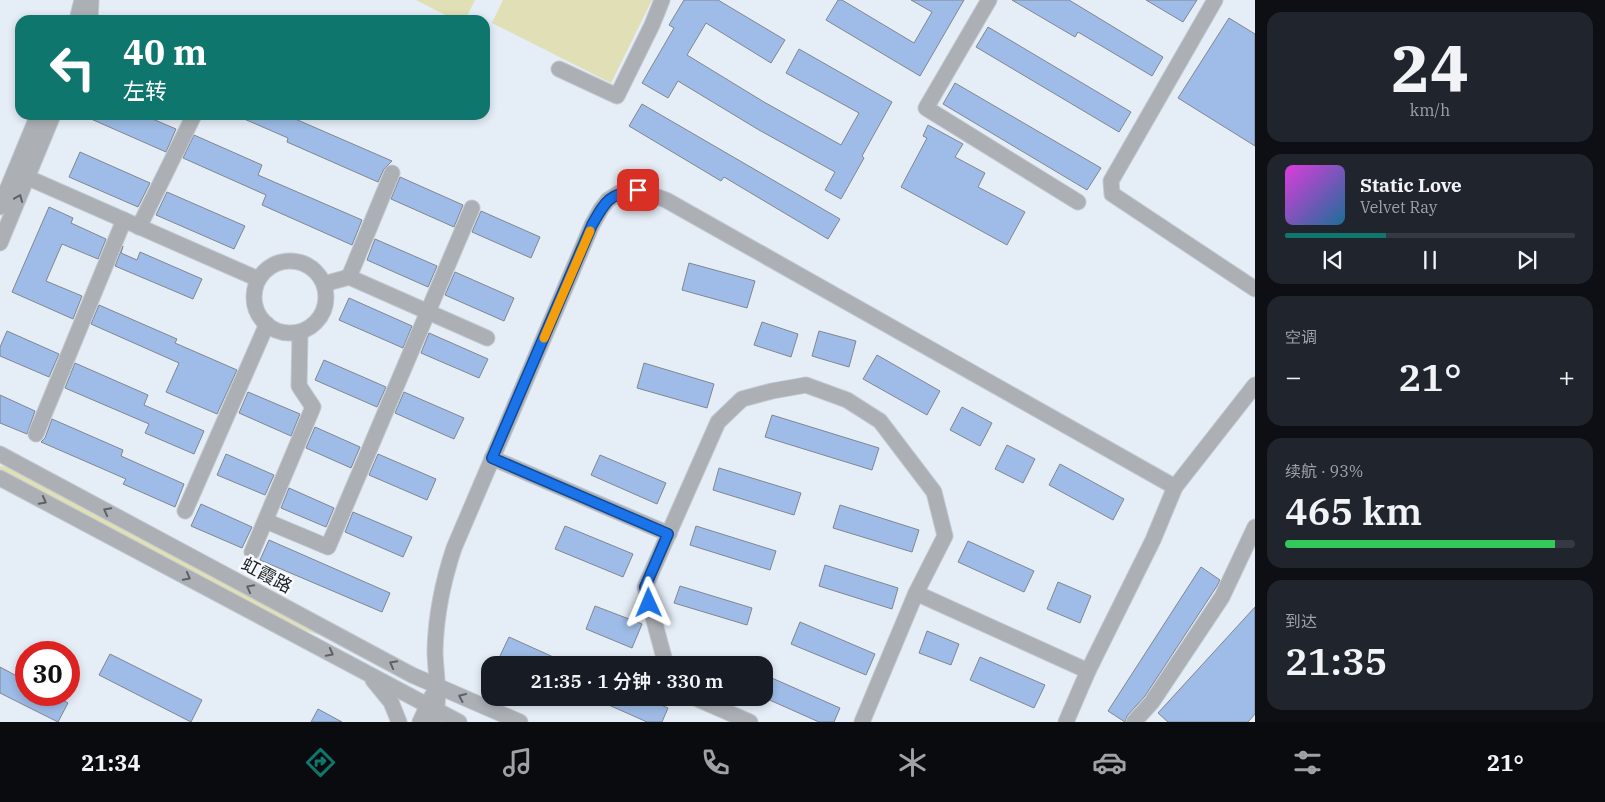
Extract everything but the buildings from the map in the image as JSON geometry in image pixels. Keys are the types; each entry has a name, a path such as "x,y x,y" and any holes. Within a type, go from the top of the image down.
{"street":[{"path":"78,15 82,0"},
{"path":"90,15 91,0"},
{"path":"559,69 617,96 652,25 662,0"},
{"path":"989,0 926,108 1078,202"},
{"path":"1215,0 1111,181 1112,194 1255,289"},
{"path":"0,244 37,120"},
{"path":"0,208 21,175 50,120"},
{"path":"139,226 192,120"},
{"path":"349,277 392,173"},
{"path":"21,175 258,279"},
{"path":"420,722 432,713 437,686 436,631 444,579 454,548 596,217 608,200 619,193 638,190 675,205 1175,487"},
{"path":"266,521 328,547 472,208"},
{"path":"36,434 124,220"},
{"path":"290,260 302,262 313,268 322,278 324,284 327,302 322,314 315,324 300,332 282,332 267,324 257,311 254,301 258,279 266,269 277,263 290,260"},
{"path":"324,284 349,277 487,338"},
{"path":"184,511 267,324"},
{"path":"252,552 313,408 298,386 300,332"},
{"path":"664,656 645,587 718,422 742,399 806,385 847,400 880,421 934,492 945,536 916,593 862,722"},
{"path":"1066,722 1088,672 1153,540 1175,487 1255,385"},
{"name":"虹霞路","path":"0,454 412,675 520,722"},
{"path":"492,458 668,534"},
{"path":"0,478 365,672 432,713 459,722"},
{"path":"1134,722 1152,702 1222,597 1255,525 1253,517 1255,515"},
{"path":"916,593 1088,672"},
{"path":"365,672 380,686 391,702 399,722"},
{"path":"713,706 750,722"}],"shaded area":[{"path":"416,0 475,0 468,15 445,15"},
{"path":"503,0 652,0 611,83 492,23"},
{"path":"0,466 9,467 324,634 323,636 291,626 0,469"}],"slow traffic":[{"path":"544,338 590,231"}],"route":[{"path":"638,190 619,193 608,200 592,225 492,458 668,534 645,587 649,603"}]}
